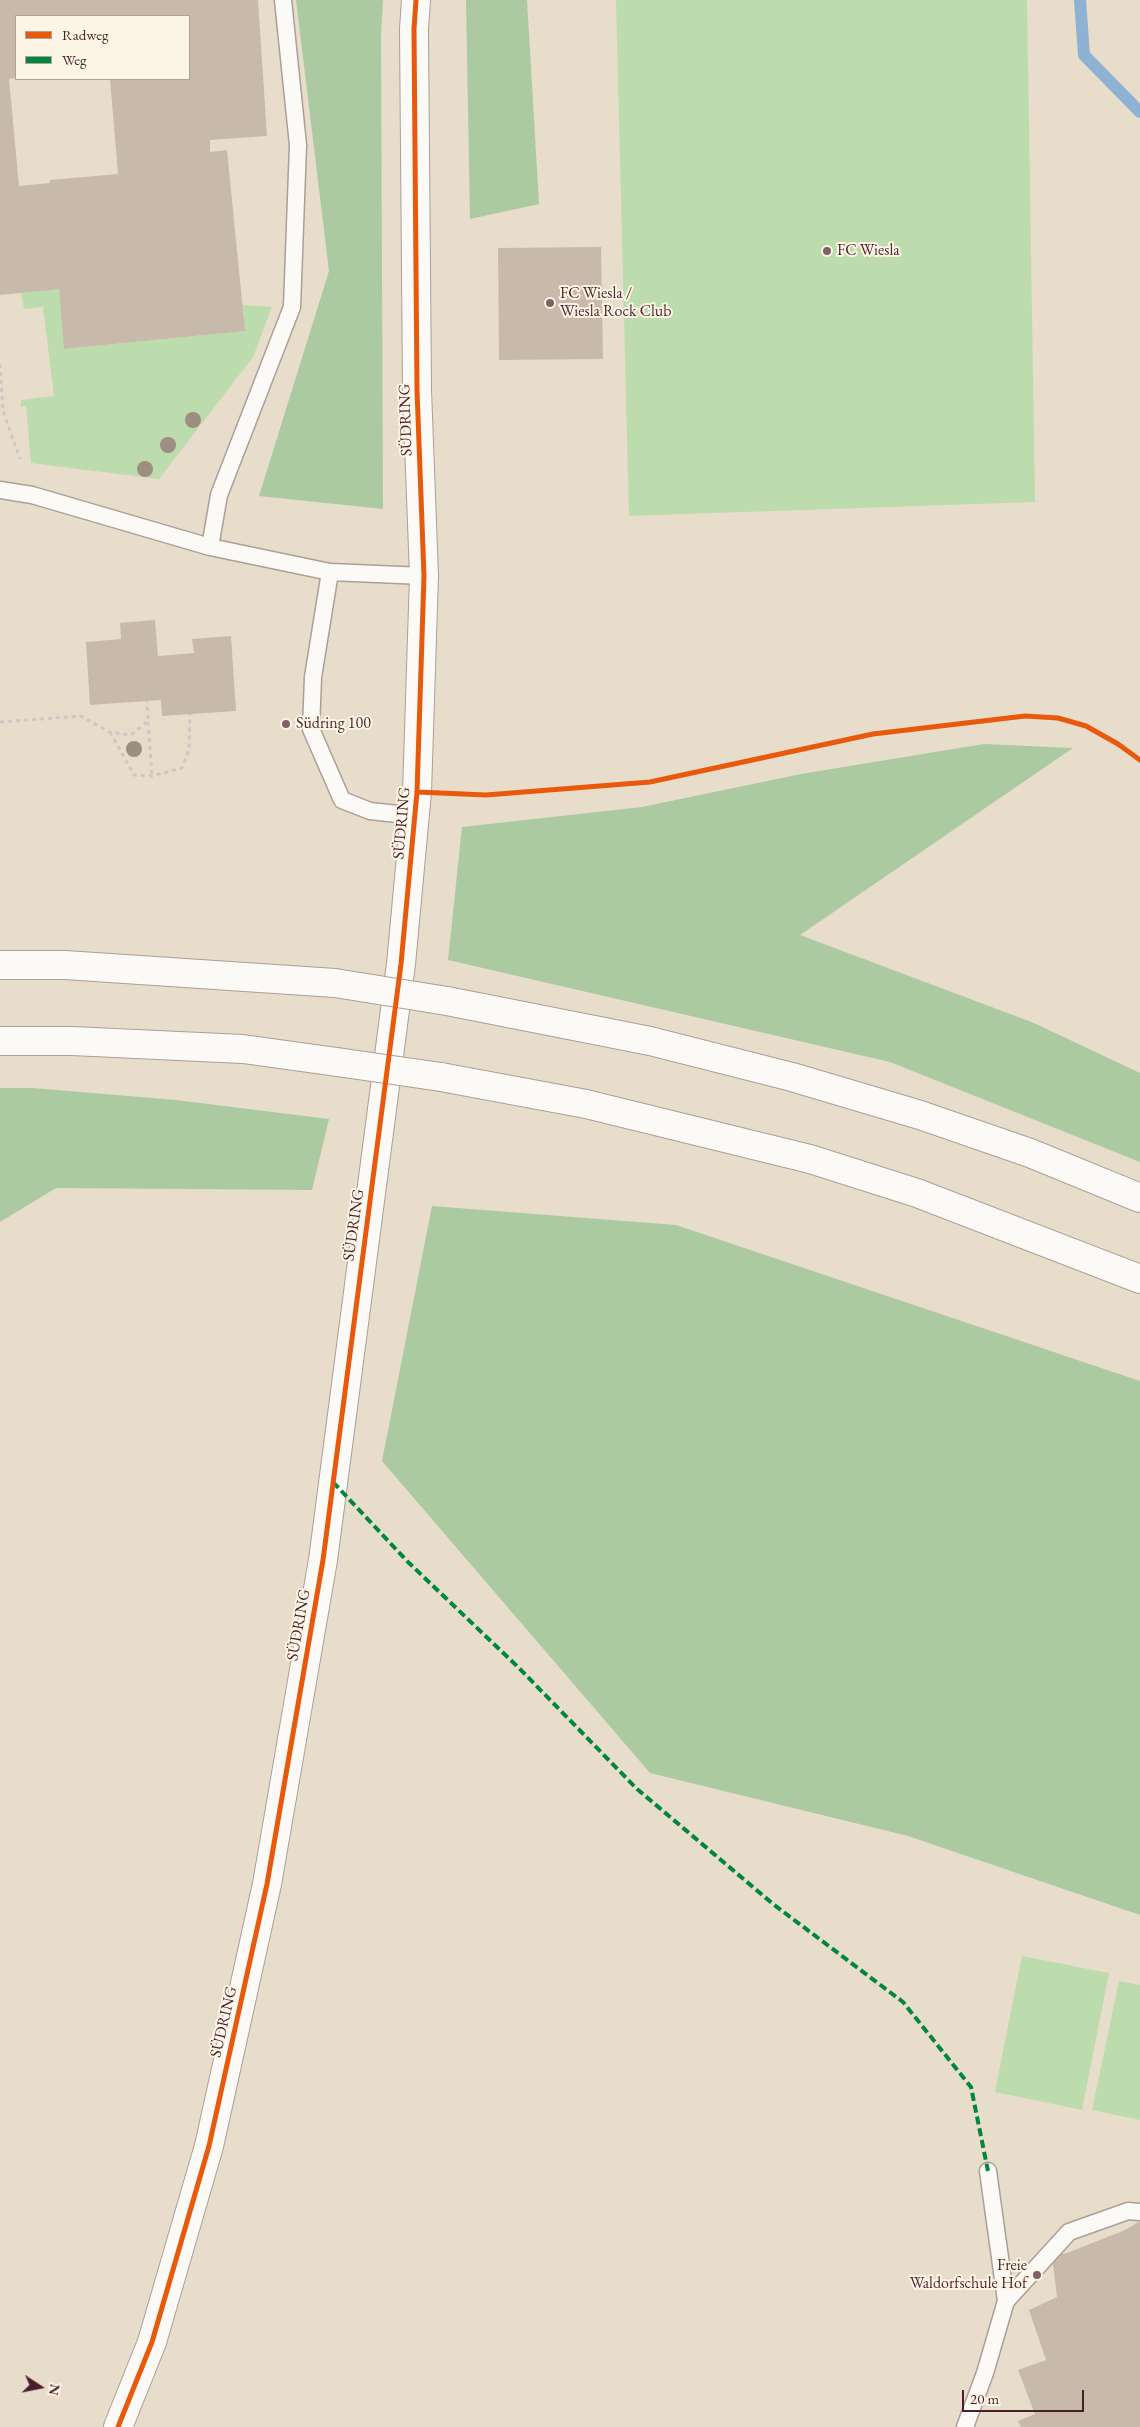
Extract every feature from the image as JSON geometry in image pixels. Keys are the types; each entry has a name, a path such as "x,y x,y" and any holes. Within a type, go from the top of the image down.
{"main road":[{"name":"SÜDRING","path":"118,2427 152,2342 209,2146 267,1884 324,1560 401,964 416,816 424,576 417,390 414,29 416,0"},
{"path":"0,965 74,966 335,983 447,1001 650,1041 792,1077 939,1121 1030,1153 1140,1198"},
{"path":"0,1041 72,1041 243,1049 441,1078 586,1104 810,1159 917,1193 1140,1279"}],"lane":[{"path":"210,547 219,496 292,308 298,145 283,0"},
{"path":"0,490 32,495 210,547 330,572 424,576"},
{"path":"330,572 314,677 311,729 342,800 370,812 416,816"},
{"path":"988,2171 1006,2302"},
{"path":"965,2427 1006,2302 1069,2232 1128,2210 1140,2212"}],"path":[{"path":"0,364 3,411 20,460"},
{"path":"147,700 152,776"},
{"path":"110,732 134,775 152,776 182,768 190,750 190,714"},
{"path":"0,722 81,716 110,732 131,735 148,722"}],"green space":[{"path":"296,0 383,0 381,35 383,509 259,496 329,271"},
{"path":"466,0 527,0 539,204 470,219"},
{"name":"FC Wiesla","path":"616,0 1027,0 1035,502 629,516"},
{"path":"59,289 65,349 244,331 243,305 272,307 253,357 159,479 31,463 26,406 21,407 21,400 54,396 43,307 24,309 21,292"},
{"path":"984,744 1073,748 800,935 1034,1023 1140,1073 1140,1162 890,1062 448,960 462,827 642,807 801,774"},
{"path":"0,1088 33,1088 176,1100 329,1119 312,1190 56,1188 0,1222"},
{"path":"432,1206 676,1225 1140,1381 1140,1915 908,1836 650,1773 382,1461"},
{"path":"1022,1956 1109,1973 1082,2110 995,2092"},
{"path":"1119,1981 1140,1985 1140,2120 1092,2110"}],"building":[{"path":"0,0 258,0 267,136 210,140 210,152 227,150 245,331 64,349 59,289 0,295","holes":["15,15 190,15 190,80 110,80 118,174 50,180 50,183 19,186 9,79 15,78"]},
{"name":"FC Wiesla / Wiesla Rock Club","path":"601,247 603,359 499,360 498,248"},
{"path":"155,620 158,656 194,653 192,639 231,636 236,711 162,716 161,700 90,705 86,642 121,639 120,623"},
{"path":"1140,2221 1140,2427 1021,2427 1018,2421 1035,2414 1018,2370 1046,2360 1029,2310 1057,2297 1052,2256 1067,2253 1125,2230"}],"waterway":[{"path":"1080,0 1084,55 1140,112"}],"marked path":[{"path":"333,1482 408,1562 519,1668 637,1789 773,1904 903,2002 971,2087 988,2171"}],"cycle path":[{"path":"118,2427 152,2342 209,2146 267,1884 323,1560 401,964 417,792 424,576 417,390 414,29 416,0"},
{"path":"417,792 486,795 650,782 873,734 1025,716 1058,718 1086,726 1118,744 1140,760"}],"place":[{"name":"FC Wiesla","path":"827,251"},
{"name":"FC Wiesla / Wiesla Rock Club","path":"550,303"},
{"name":"Südring 100","path":"286,724"},
{"name":"Freie Waldorfschule Hof","path":"1037,2275"}]}
